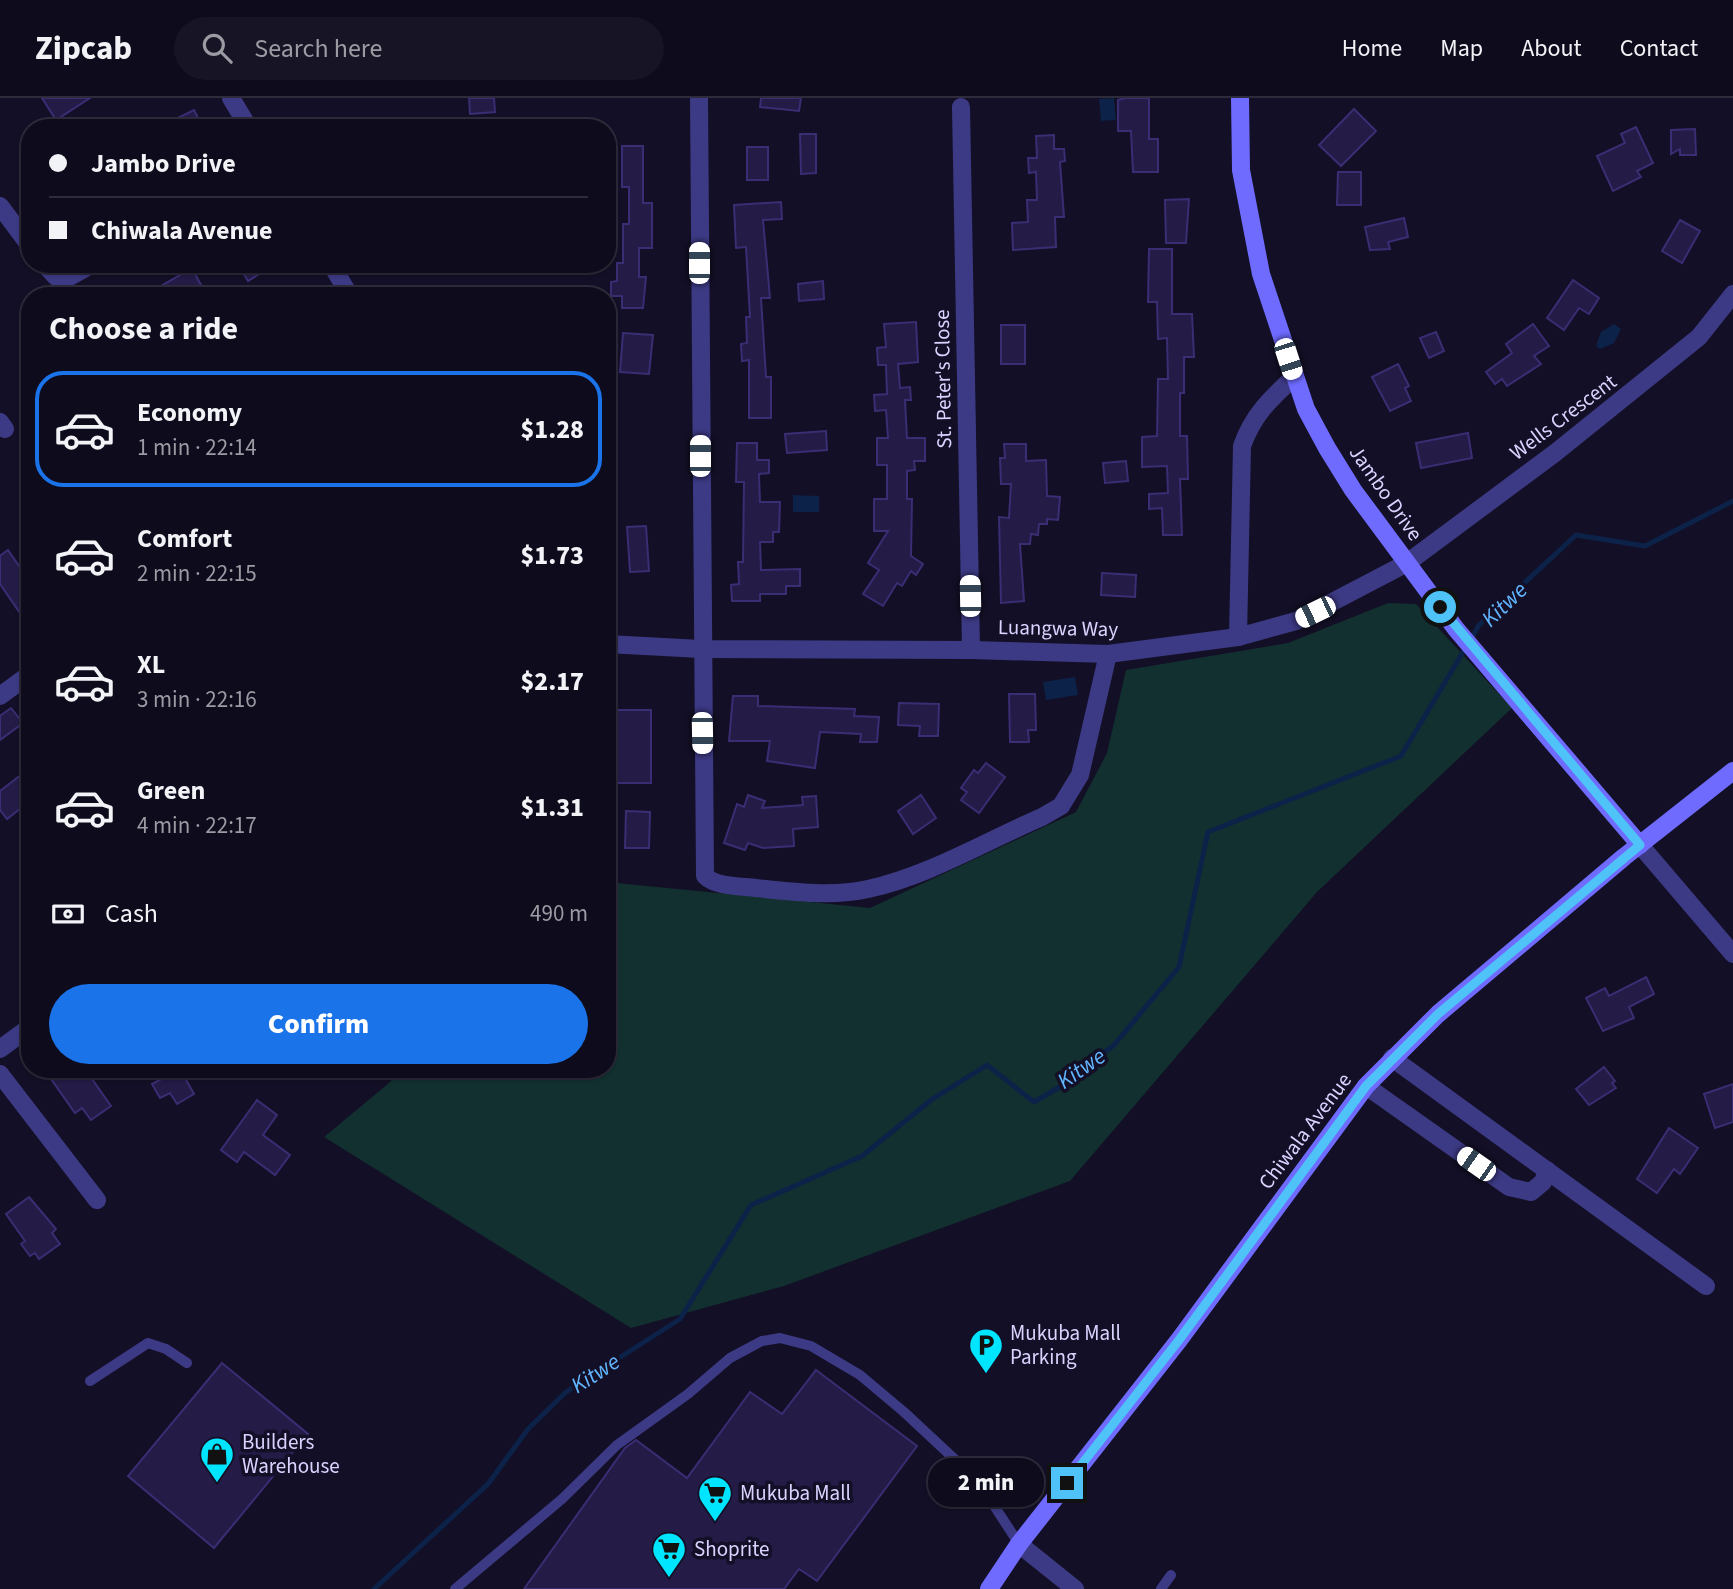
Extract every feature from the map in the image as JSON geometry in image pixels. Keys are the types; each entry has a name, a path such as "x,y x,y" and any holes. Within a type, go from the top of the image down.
{"main road":[{"name":"Jambo Drive","path":"1240,98 1241,170 1261,274 1294,377 1327,448 1353,490 1456,629 1640,845"},
{"name":"Chiwala Avenue","path":"989,1589 1019,1544 1179,1340 1366,1086 1438,1014 1733,771"}],"street":[{"path":"231,98 244,119"},
{"path":"699,98 701,649 705,876 716,883 816,892 869,889 910,876 1061,806 1080,775 1108,654"},
{"name":"St. Peter's Close","path":"961,107 971,650"},
{"path":"0,206 21,234"},
{"path":"52,273 65,279 76,273"},
{"name":"Wells Crescent","path":"1407,563 1667,365 1699,337 1733,294"},
{"path":"1238,637 1242,446 1251,421 1261,407 1294,377"},
{"name":"Luangwa Way","path":"616,644 701,649 971,650 1108,654 1238,637 1296,621 1407,563"},
{"path":"0,696 21,681"},
{"path":"1640,845 1733,954"},
{"path":"0,1049 21,1034"},
{"path":"1392,1058 1706,1286"},
{"path":"0,1074 97,1200"},
{"path":"1366,1086 1509,1187 1531,1192 1543,1182 1547,1170"},
{"path":"1019,1544 1075,1589"}],"lane":[{"path":"456,1589 562,1499 617,1445 688,1394 730,1358 762,1341 780,1338 811,1346 860,1375 904,1412 978,1481 1019,1544"},
{"path":"90,1381 148,1343 166,1349 187,1363"},
{"path":"1161,1589 1171,1575"}],"green space":[{"path":"1388,603 1416,604 1512,708 1317,892 1070,1181 784,1286 631,1328 324,1137 393,1078 616,1078 616,883 870,908 1076,812 1107,753 1126,670 1288,643"}],"water":[{"path":"1114,98 1116,120 1101,121 1099,99"},
{"path":"1614,324 1621,329 1614,343 1600,349 1596,346 1601,332"},
{"path":"793,495 819,496 819,512 793,512"},
{"path":"1075,677 1078,695 1046,700 1043,682"}],"building":[{"path":"42,98 90,98 58,119"},
{"path":"469,98 494,98 495,112 470,114"},
{"path":"761,98 801,98 799,111 760,107"},
{"path":"1149,98 1149,139 1158,139 1158,172 1133,172 1131,131 1118,131 1118,100"},
{"path":"1354,109 1376,131 1341,166 1319,145"},
{"path":"194,110 198,119 176,119"},
{"path":"1636,127 1653,163 1637,171 1641,177 1613,191 1597,156 1625,143 1621,134"},
{"path":"1695,129 1696,155 1680,155 1680,149 1671,154 1671,130"},
{"path":"800,134 816,134 816,173 801,174"},
{"path":"1054,135 1054,149 1064,149 1065,161 1060,162 1064,217 1055,217 1056,247 1013,250 1012,223 1028,222 1027,200 1037,200 1036,172 1029,173 1028,158 1037,158 1036,136"},
{"path":"622,146 643,146 643,203 652,203 652,248 639,248 639,277 646,277 643,308 622,308 622,296 616,296 616,287 611,287 611,282 617,281 617,263 623,263 623,224 629,224 629,187 622,187"},
{"path":"747,147 768,147 768,180 747,180"},
{"path":"1338,172 1361,172 1361,205 1337,205"},
{"path":"1189,199 1186,243 1166,243 1165,200"},
{"path":"781,202 782,219 763,220 770,298 761,298 766,377 771,377 771,418 749,418 749,360 742,361 741,344 747,343 746,317 750,317 746,247 736,248 734,205"},
{"path":"1404,218 1408,237 1388,242 1390,249 1370,250 1365,227"},
{"path":"1680,220 1700,231 1682,263 1662,251"},
{"path":"1149,249 1172,249 1172,314 1192,314 1194,357 1184,357 1184,393 1180,393 1180,436 1187,436 1188,479 1180,479 1182,535 1163,535 1162,508 1149,509 1149,494 1168,493 1167,466 1142,467 1142,437 1157,436 1158,379 1168,379 1167,338 1158,339 1157,302 1148,302"},
{"path":"183,273 195,273 202,287 159,287"},
{"path":"243,273 261,273 248,281"},
{"path":"1573,280 1599,298 1589,314 1579,308 1564,330 1547,318"},
{"path":"823,281 824,299 799,301 798,284"},
{"path":"916,322 918,362 898,364 900,388 910,387 911,400 905,400 907,438 925,438 925,461 914,461 915,470 907,471 907,499 912,499 911,556 923,564 916,575 911,571 902,586 897,583 883,606 863,594 879,570 868,563 888,531 874,531 874,499 887,499 887,465 877,465 877,438 888,438 886,410 875,411 874,395 887,394 886,365 878,365 877,348 886,347 884,324"},
{"path":"1533,324 1549,346 1534,356 1541,364 1507,386 1502,379 1495,384 1486,372 1512,353 1506,344"},
{"path":"1001,325 1025,325 1025,364 1001,364"},
{"path":"1436,332 1444,351 1429,358 1420,338"},
{"path":"623,333 653,335 649,374 620,372"},
{"path":"1398,364 1409,386 1405,388 1411,401 1390,411 1372,377"},
{"path":"826,431 827,450 787,453 785,434"},
{"path":"1468,433 1472,458 1421,468 1416,443"},
{"path":"737,443 757,443 757,460 769,460 769,473 759,474 760,502 780,502 779,532 773,532 773,542 760,542 761,570 800,569 800,586 786,586 786,594 760,594 760,601 732,601 731,585 739,584 738,562 743,562 744,482 736,482"},
{"path":"1004,444 1026,444 1026,461 1046,460 1047,496 1060,497 1058,520 1047,519 1047,524 1039,524 1038,535 1031,534 1030,544 1020,544 1024,601 1001,603 999,517 1009,518 1011,484 1001,484 1000,458 1005,458"},
{"path":"1126,461 1128,481 1105,483 1103,463"},
{"path":"646,526 649,571 630,572 627,527"},
{"path":"8,550 21,569 20,613 0,584 0,556"},
{"path":"1102,573 1136,575 1135,597 1101,595"},
{"path":"1009,694 1035,694 1036,730 1028,730 1029,742 1010,742"},
{"path":"733,696 758,696 758,706 855,709 854,716 879,717 877,742 860,742 861,734 820,732 815,768 767,761 770,741 729,741"},
{"path":"899,703 939,704 938,736 919,736 920,726 898,725"},
{"path":"11,708 21,724 0,740 0,716"},
{"path":"616,710 651,710 651,783 616,783"},
{"path":"986,763 1005,777 979,813 961,800 967,792 961,788 974,770 978,773"},
{"path":"21,775 21,808 7,819 0,810 0,791"},
{"path":"748,795 765,801 762,808 803,805 802,797 816,796 818,827 793,829 794,846 763,848 748,843 745,850 724,843 737,804 744,807"},
{"path":"921,795 936,818 913,834 898,811"},
{"path":"626,811 650,812 649,848 625,848"},
{"path":"1646,977 1654,994 1629,1007 1634,1018 1603,1031 1586,998 1605,988 1609,996"},
{"path":"1604,1067 1615,1081 1612,1083 1616,1088 1589,1105 1576,1089"},
{"path":"50,1078 91,1078 111,1106 91,1120 82,1108 75,1113"},
{"path":"163,1078 185,1078 194,1094 177,1104 170,1093 160,1098 152,1084"},
{"path":"1733,1084 1733,1122 1715,1128 1704,1094"},
{"path":"257,1100 277,1115 263,1135 290,1155 275,1175 244,1152 237,1162 221,1150"},
{"path":"1669,1128 1698,1148 1680,1174 1674,1169 1657,1193 1637,1179"},
{"path":"29,1197 56,1229 52,1233 60,1244 39,1259 35,1253 30,1256 21,1244 25,1241 6,1214"},
{"path":"222,1363 308,1434 214,1548 128,1476"},
{"name":"Mukuba Mall","path":"816,1370 917,1446 817,1581 799,1569 784,1589 524,1589 625,1448 636,1440 687,1478 750,1392 782,1414"}],"waterway":[{"name":"Kitwe","path":"1471,639 1479,625 1576,535 1645,546 1733,501"},
{"name":"Kitwe","path":"374,1589 488,1484 528,1429 566,1392 680,1319 751,1205 862,1156 931,1100 987,1065 1034,1102 1058,1088 1114,1045 1179,967 1208,832 1401,756 1466,647"}],"place":[{"name":"Mukuba Mall Parking","path":"986,1375"},
{"name":"Builders Warehouse","path":"217,1484"},
{"name":"Mukuba Mall","path":"715,1523"},
{"name":"Shoprite","path":"669,1579"}],"route":[{"path":"1067,1483 1179,1340 1366,1086 1438,1014 1640,845 1440,607"}]}
